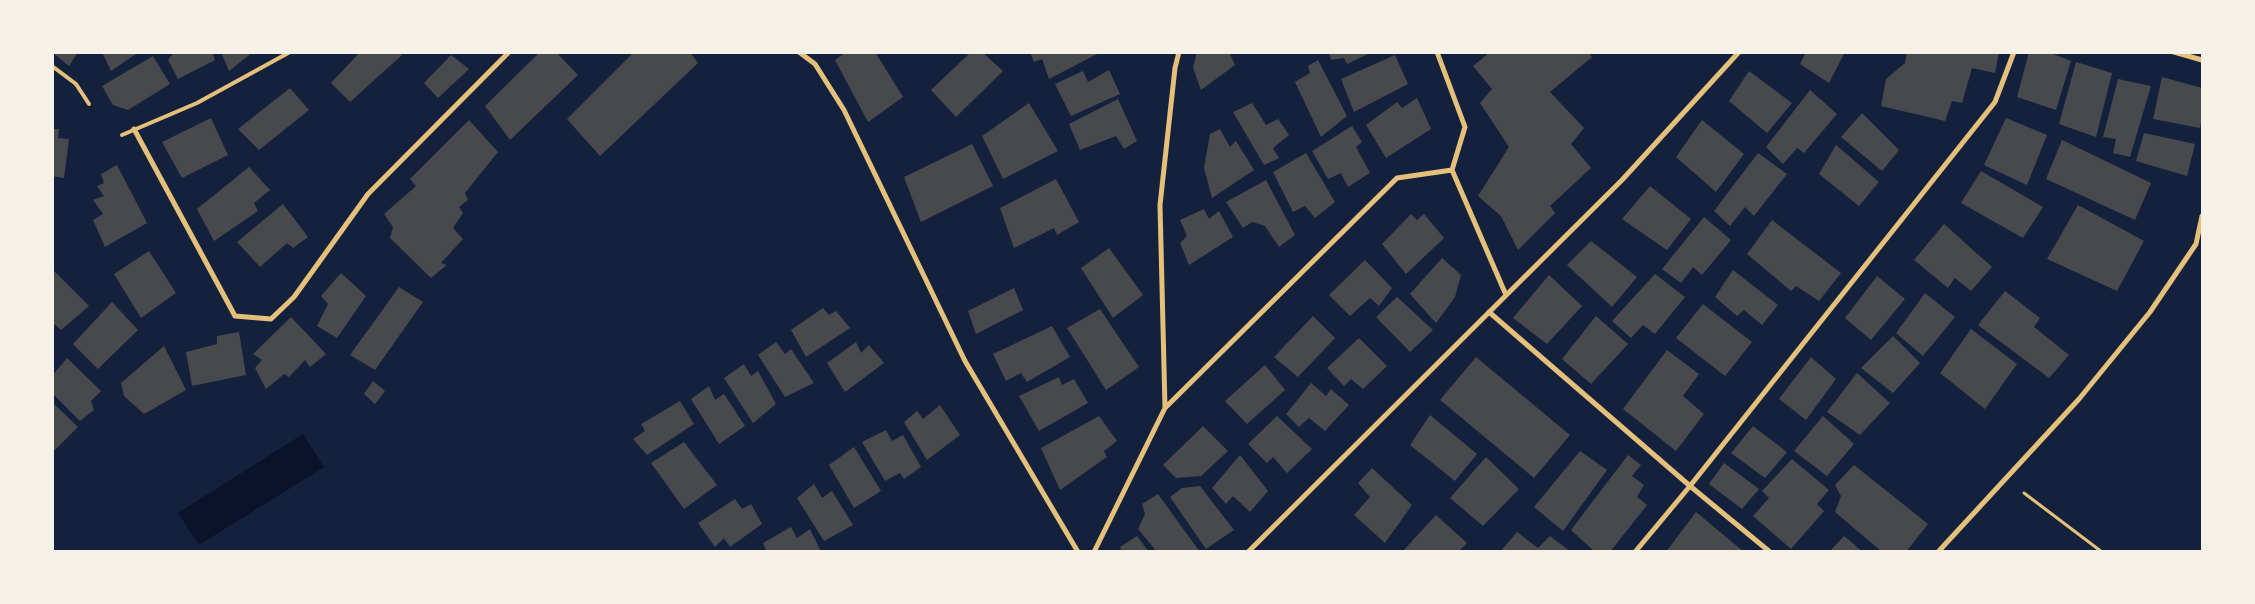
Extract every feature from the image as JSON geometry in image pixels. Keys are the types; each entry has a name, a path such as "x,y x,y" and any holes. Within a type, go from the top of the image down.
{"street":[{"path":"134,129 235,316 271,319 294,297 368,194 509,52"},
{"path":"799,52 815,64 844,110 965,361 1078,552"},
{"path":"1164,408 1160,205 1175,68 1179,52"},
{"path":"1436,52 1465,127 1452,170 1506,295"},
{"path":"1248,552 1622,180 1739,52"},
{"path":"1635,552 1690,486 1995,102 2014,52"},
{"path":"2174,52 2202,60"},
{"path":"1094,552 1164,408 1396,178 1452,170"},
{"path":"1938,552 2079,400 2150,312 2196,244 2202,216"},
{"path":"1489,312 1690,486 1770,552"}],"lane":[{"path":"122,135 197,103 290,52"},
{"path":"52,66 76,84 89,104"}],"path":[{"path":"2005,479 2102,552"}],"water":[{"path":"303,434 324,467 199,545 178,513"}],"building":[{"path":"52,52 78,52 69,66"},
{"path":"102,52 139,52 111,71"},
{"path":"174,52 212,52 215,60 178,79 168,60"},
{"path":"221,52 253,52 229,71"},
{"path":"360,52 399,52 402,55 350,102 331,83"},
{"path":"540,52 556,52 578,75 510,140 485,106"},
{"path":"634,52 690,52 698,63 600,156 567,119"},
{"path":"846,52 875,52 903,97 868,122 835,60"},
{"path":"971,52 982,52 1003,71 956,117 931,90"},
{"path":"1030,52 1101,52 1049,79 1042,59 1034,62"},
{"path":"1197,52 1229,52 1235,65 1201,90 1193,68"},
{"path":"1329,52 1372,52 1347,64 1344,58 1331,60"},
{"path":"1490,52 1588,52 1592,57 1550,92 1584,128 1571,144 1591,168 1550,206 1555,213 1518,250 1501,216 1478,196 1509,147 1480,103 1492,89 1473,66"},
{"path":"1806,52 1845,52 1829,83 1800,64"},
{"path":"1907,52 1999,52 1995,73 1972,68 1962,103 1952,101 1945,121 1881,106 1886,79 1905,63"},
{"path":"2029,52 2048,52 2071,61 2056,110 2017,97"},
{"path":"451,55 469,69 438,98 424,83"},
{"path":"1395,55 1408,84 1354,112 1341,79"},
{"path":"153,56 170,84 128,110 113,105 102,86"},
{"path":"1318,60 1347,116 1321,137 1295,82 1310,73 1308,66"},
{"path":"2076,62 2112,73 2096,137 2059,124"},
{"path":"1109,70 1120,94 1071,116 1055,84 1083,71 1088,82"},
{"path":"1749,71 1792,103 1767,133 1729,101"},
{"path":"2162,77 2202,88 2200,128 2153,119"},
{"path":"2118,79 2151,86 2130,157 2113,153 2116,139 2103,137"},
{"path":"290,88 309,110 259,150 238,129"},
{"path":"1810,90 1837,114 1804,153 1797,148 1783,164 1766,147"},
{"path":"1417,98 1431,129 1386,158 1366,125 1397,102 1402,108"},
{"path":"1118,99 1137,141 1124,149 1116,136 1080,150 1069,124"},
{"path":"1029,103 1058,151 1003,179 982,136"},
{"path":"1252,103 1266,125 1278,119 1289,135 1273,148 1279,158 1264,165 1233,112"},
{"path":"1862,113 1899,150 1882,171 1841,137"},
{"path":"211,118 228,155 182,178 162,142"},
{"path":"2006,118 2047,135 2027,185 1984,165"},
{"path":"469,120 498,152 465,193 468,200 459,207 463,213 453,228 463,239 441,263 447,265 431,278 390,238 393,227 384,214 416,186 410,179"},
{"path":"1702,120 1744,154 1716,192 1676,157"},
{"path":"1352,126 1362,142 1356,147 1370,173 1348,187 1341,173 1328,179 1312,151"},
{"path":"52,129 59,129 58,138 69,139 64,178 52,176"},
{"path":"1220,129 1230,147 1236,141 1254,170 1212,198 1204,168 1210,134"},
{"path":"2144,133 2195,144 2187,176 2136,161"},
{"path":"2062,140 2151,183 2135,220 2046,179"},
{"path":"972,144 993,186 921,222 904,177"},
{"path":"1836,145 1879,182 1859,206 1819,174"},
{"path":"1306,153 1335,202 1315,218 1305,206 1293,212 1273,172"},
{"path":"1758,153 1787,174 1754,216 1745,207 1730,226 1714,211"},
{"path":"117,165 147,223 105,247 93,220 103,214 93,200 104,196 97,186 104,183 101,174"},
{"path":"249,167 270,190 254,203 258,211 214,241 197,209"},
{"path":"1981,171 2043,207 2023,238 1961,203"},
{"path":"1056,179 1079,222 1057,235 1054,228 1014,248 1000,208"},
{"path":"1266,180 1295,235 1279,247 1265,226 1252,222 1243,228 1226,202"},
{"path":"1650,186 1691,219 1667,250 1622,219"},
{"path":"283,204 308,237 293,248 287,243 260,267 237,242"},
{"path":"2078,205 2144,241 2117,291 2047,259"},
{"path":"1204,209 1209,219 1219,211 1233,237 1189,265 1180,243 1187,236 1180,220"},
{"path":"1411,214 1417,220 1424,214 1444,238 1406,274 1382,244"},
{"path":"1704,217 1731,240 1702,275 1693,267 1681,283 1662,269"},
{"path":"1772,220 1841,273 1819,301 1796,286 1791,291 1747,254"},
{"path":"1944,224 1992,267 1971,291 1955,278 1948,288 1914,260"},
{"path":"1591,241 1637,277 1612,307 1567,265"},
{"path":"1109,248 1143,295 1113,318 1081,268"},
{"path":"149,251 176,293 141,318 114,274"},
{"path":"1442,258 1461,275 1455,297 1436,323 1410,294"},
{"path":"1365,260 1392,288 1379,306 1370,298 1350,316 1329,295"},
{"path":"52,269 89,306 61,330 52,322"},
{"path":"1733,270 1778,305 1762,325 1744,310 1737,316 1715,297"},
{"path":"341,273 366,296 337,338 317,326 328,304 321,296"},
{"path":"1655,274 1685,297 1655,334 1643,325 1631,338 1612,321"},
{"path":"1549,275 1582,306 1547,344 1513,318"},
{"path":"1877,276 1905,299 1871,340 1845,318"},
{"path":"399,287 423,302 375,370 350,355"},
{"path":"1014,288 1023,310 976,334 968,311"},
{"path":"2005,291 2040,318 2034,327 2069,355 2049,378 1978,325"},
{"path":"1925,293 1955,317 1923,356 1896,333"},
{"path":"1397,297 1433,330 1410,352 1376,317"},
{"path":"112,302 138,330 98,369 73,344"},
{"path":"1703,304 1752,342 1725,376 1676,338"},
{"path":"823,308 829,315 836,311 850,328 806,357 791,330"},
{"path":"1100,309 1139,367 1106,390 1067,328"},
{"path":"1313,316 1335,338 1298,377 1274,357"},
{"path":"1596,316 1628,344 1591,384 1562,359"},
{"path":"291,317 326,354 310,367 305,360 289,377 284,374 266,389 255,368 262,360 253,354"},
{"path":"1052,326 1070,357 1027,382 1021,373 1006,381 993,354"},
{"path":"1971,329 2017,364 1985,409 1940,373"},
{"path":"239,332 246,375 192,386 186,352 217,344 217,336"},
{"path":"1893,336 1920,363 1893,393 1861,368"},
{"path":"1359,338 1387,366 1363,389 1351,379 1344,386 1327,368"},
{"path":"776,342 785,354 791,349 814,383 785,397 758,355"},
{"path":"856,342 861,353 869,345 884,363 845,392 827,363"},
{"path":"164,346 186,390 144,414 124,396 121,383"},
{"path":"1667,350 1699,374 1683,396 1704,414 1676,451 1623,409"},
{"path":"1476,357 1570,435 1534,478 1440,400"},
{"path":"1811,357 1836,379 1806,420 1779,399"},
{"path":"67,358 101,391 91,401 94,410 80,421 52,393 52,376"},
{"path":"744,364 751,376 758,371 776,404 753,423 724,378"},
{"path":"1265,365 1285,390 1247,424 1225,401"},
{"path":"1857,373 1890,403 1860,435 1827,412"},
{"path":"1059,377 1062,385 1074,379 1088,403 1039,431 1019,396"},
{"path":"373,381 385,391 375,404 364,394"},
{"path":"1311,383 1326,396 1331,389 1349,405 1325,431 1309,418 1299,427 1286,414"},
{"path":"709,386 715,400 724,394 745,426 719,444 691,399"},
{"path":"680,401 694,424 647,455 633,439 645,431 641,424"},
{"path":"52,402 78,427 52,453"},
{"path":"940,405 960,435 927,460 904,422 917,411 923,419"},
{"path":"1430,415 1477,454 1455,481 1410,445"},
{"path":"1099,416 1117,441 1104,451 1107,457 1060,490 1041,448"},
{"path":"1277,416 1312,449 1287,473 1273,457 1267,463 1248,444"},
{"path":"1823,416 1854,444 1827,476 1794,451"},
{"path":"1203,426 1228,451 1201,476 1176,478 1163,465"},
{"path":"1753,426 1787,452 1765,478 1731,453"},
{"path":"886,430 892,441 903,435 921,467 904,479 900,473 885,481 862,442"},
{"path":"684,442 717,485 684,509 651,463"},
{"path":"854,447 881,491 854,508 829,465"},
{"path":"1580,451 1607,470 1563,531 1534,507"},
{"path":"1240,455 1268,491 1250,512 1233,496 1226,504 1212,488"},
{"path":"1628,455 1641,465 1632,476 1644,485 1637,497 1647,505 1610,552 1595,552 1571,530"},
{"path":"1486,457 1519,489 1483,526 1450,498"},
{"path":"1792,459 1829,490 1817,504 1824,511 1791,549 1753,516 1769,498 1762,491"},
{"path":"1724,463 1759,489 1742,509 1709,484"},
{"path":"1854,465 1928,524 1906,552 1882,552 1835,512 1841,496 1835,485"},
{"path":"1372,468 1412,505 1385,543 1354,515 1370,497 1358,483"},
{"path":"814,484 822,498 832,491 853,525 824,541 797,498"},
{"path":"1200,486 1234,530 1206,549 1170,497 1182,488"},
{"path":"1158,494 1200,552 1157,552 1138,529 1145,514 1142,504"},
{"path":"735,499 742,509 751,504 762,524 730,547 724,538 715,547 698,523"},
{"path":"1696,512 1744,552 1666,552"},
{"path":"1436,515 1467,543 1458,552 1402,552"},
{"path":"791,527 797,538 810,529 821,552 767,552 763,543"},
{"path":"1517,532 1538,548 1550,536 1571,552 1500,552"},
{"path":"1137,536 1149,552 1122,552 1120,547"},
{"path":"1844,536 1863,552 1829,552"}]}
